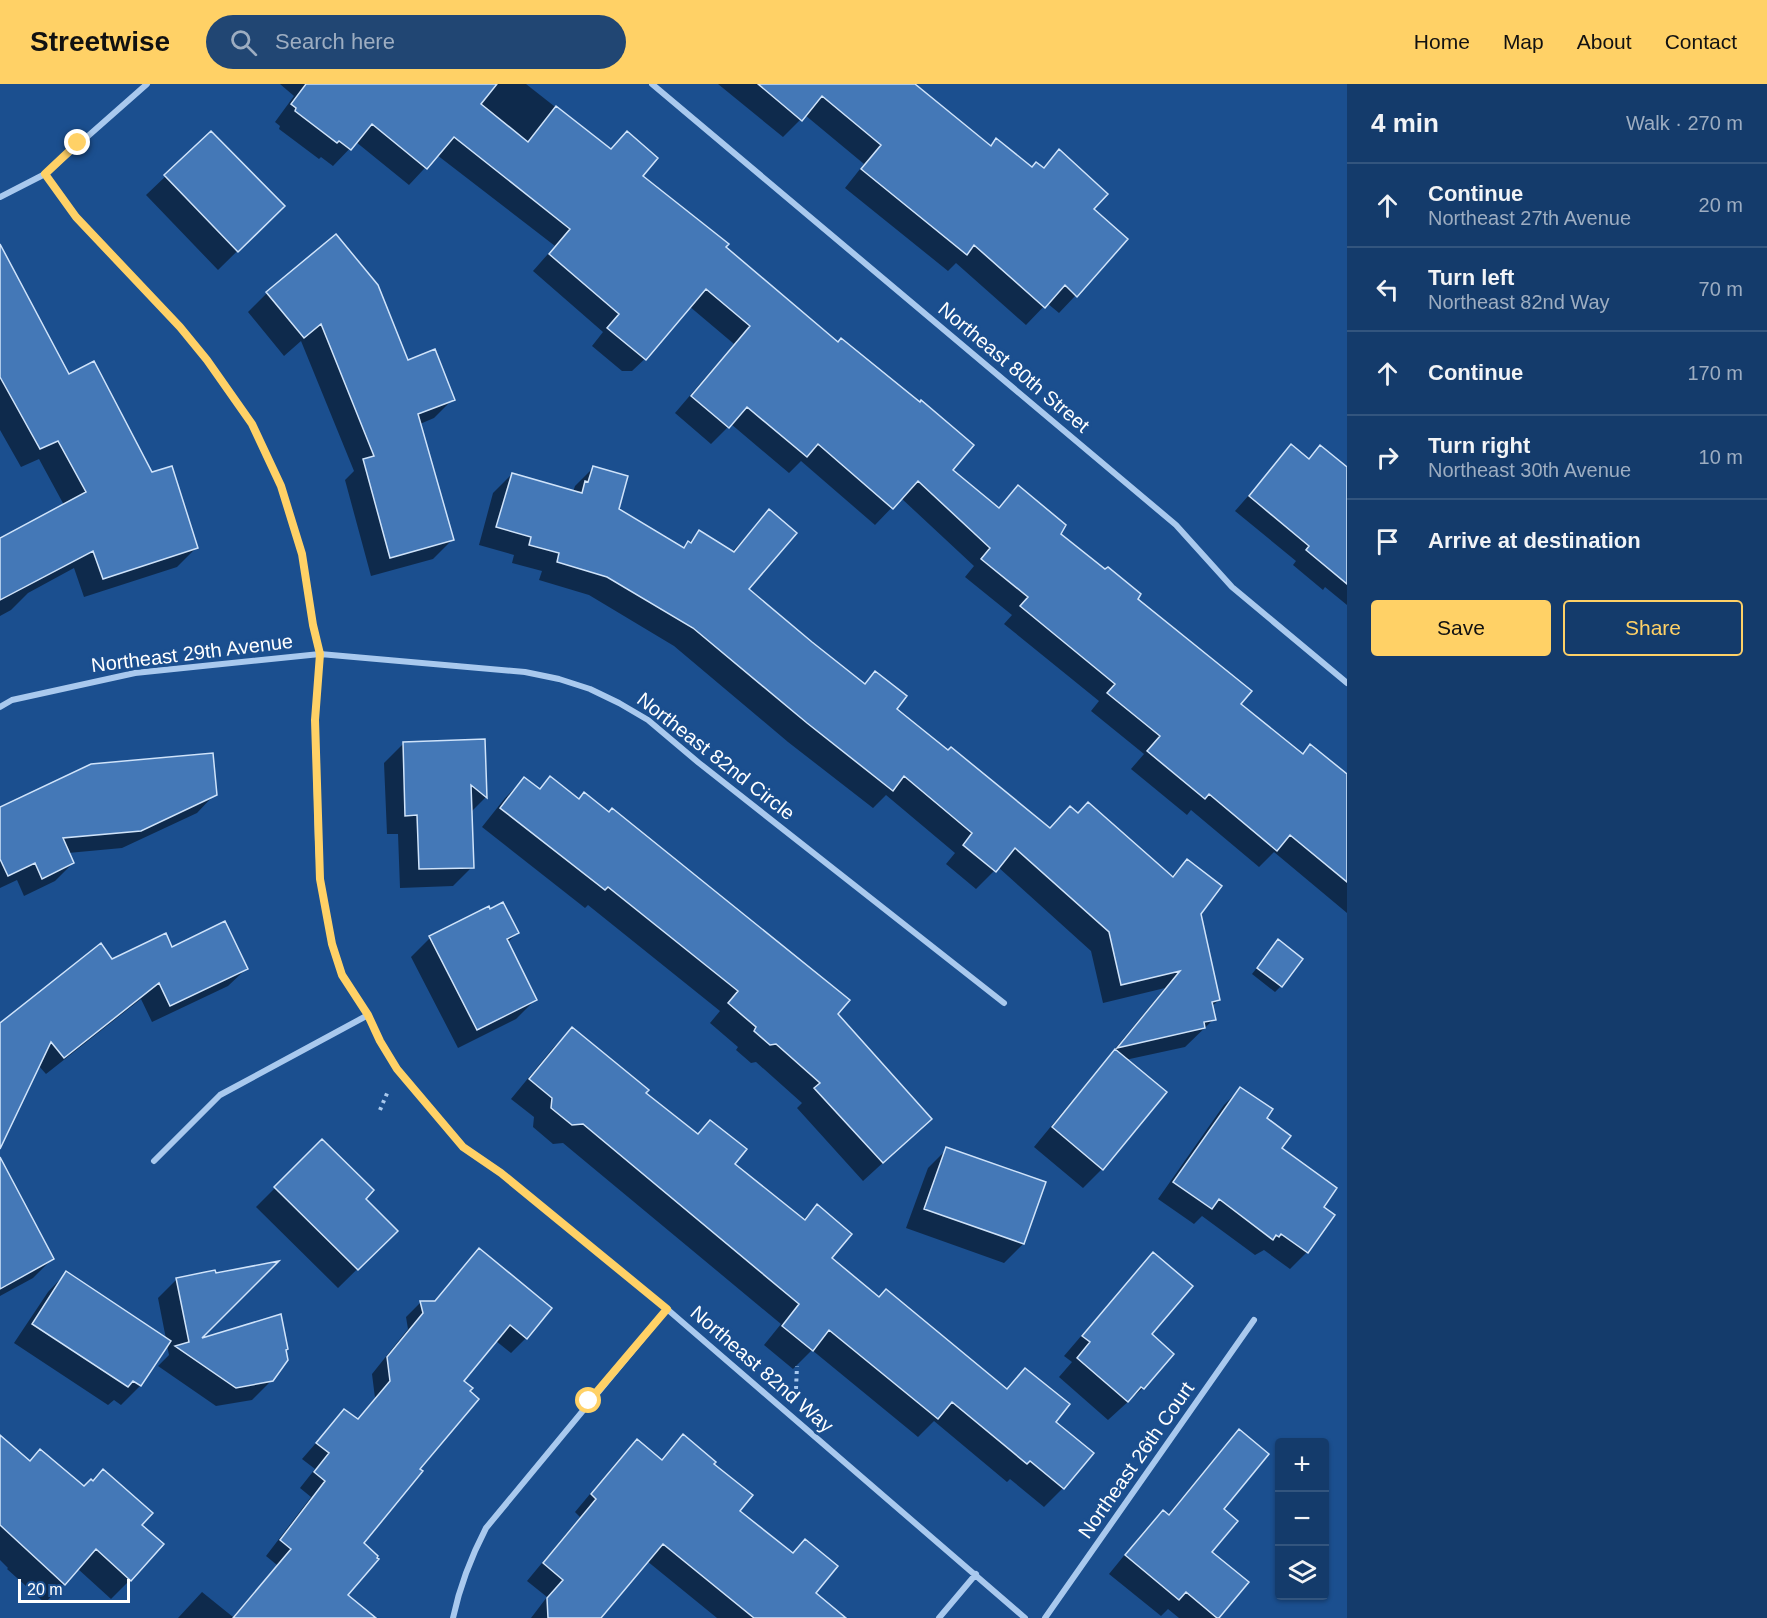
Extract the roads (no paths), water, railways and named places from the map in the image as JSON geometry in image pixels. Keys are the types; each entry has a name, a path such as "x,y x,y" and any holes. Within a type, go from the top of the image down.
{"street":[{"path":"0,197 45,174 147,84"},
{"name":"Northeast 80th Street","path":"652,84 1176,525 1232,587 1347,682"},
{"name":"Northeast 82nd Way","path":"45,174 76,217 180,327 252,424 281,486 302,554 320,654 315,720 320,879 332,944 342,975 368,1015 397,1069 463,1147 501,1173 667,1309 1025,1618"},
{"name":"Northeast 29th Avenue","path":"0,707 12,700 135,673 320,654"},
{"name":"Northeast 82nd Circle","path":"320,654 525,672 559,679 619,703 657,727 699,764 1004,1003"},
{"path":"154,1161 220,1095 368,1015"},
{"path":"453,1618 459,1590 470,1560 486,1528 667,1309"},
{"name":"Northeast 26th Court","path":"1045,1618 1254,1320"},
{"path":"939,1618 976,1574"}]}
